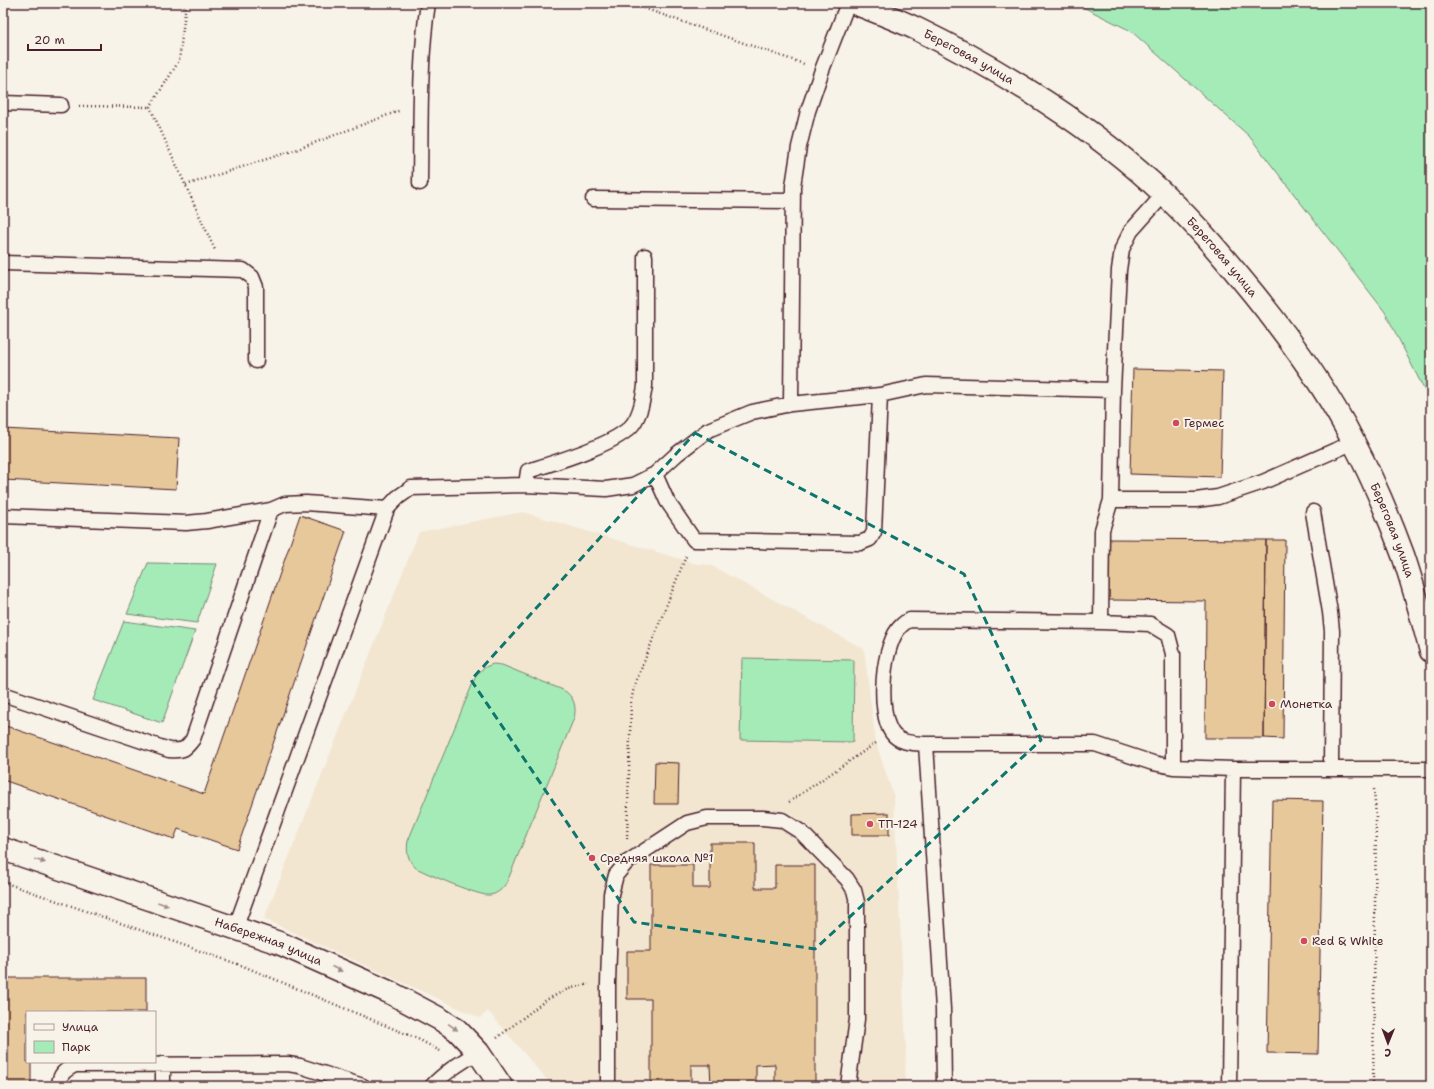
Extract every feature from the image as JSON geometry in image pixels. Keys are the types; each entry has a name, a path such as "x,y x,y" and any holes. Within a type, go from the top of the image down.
{"main road":[{"name":"Береговая улица","path":"854,3 915,28 972,58 1033,94 1079,125 1127,162 1164,194 1202,233 1281,328 1320,384 1354,442 1404,556 1431,651"},
{"name":"Набережная улица","path":"3,849 279,943 391,994 440,1019 457,1030 469,1057 501,1086"}],"lane":[{"path":"420,183 424,29 428,3"},
{"path":"791,404 793,186 799,147 808,111 848,3"},
{"path":"3,103 61,105"},
{"path":"1102,622 1102,530 1111,500 1113,390 1118,270 1122,249 1131,231 1164,194"},
{"path":"593,200 793,201"},
{"path":"526,485 528,471 587,451 619,436 633,424 642,404 645,386 645,256"},
{"path":"3,263 243,270 252,277 256,287 256,361"},
{"path":"235,928 386,509 397,498 411,488 526,485 606,488 633,485 655,474 677,454 708,430 752,412 791,404 880,395 926,385 1113,390"},
{"path":"655,474 667,501 694,540 860,543 870,539 874,532 880,395"},
{"path":"1111,500 1196,500 1218,497 1263,482 1354,442"},
{"path":"3,516 186,523 271,510 285,504 306,503 386,509"},
{"path":"3,694 169,750 179,751 186,748 193,739 271,510"},
{"path":"1313,512 1332,631 1331,768"},
{"path":"1174,767 1173,654 1168,635 1150,624 910,620 902,625 894,636 888,650 885,663 885,709 892,733 896,737 907,742 926,744 1095,744 1152,763 1174,767 1233,769 1431,769"},
{"path":"926,744 943,1009 944,1086"},
{"path":"1229,1086 1233,769"},
{"path":"610,1086 608,1082 608,982 611,894 616,875 626,863 687,822 707,818 763,818 782,820 801,832 847,879 854,890 857,902 857,1019 848,1086"},
{"path":"432,1086 437,1080 469,1057"},
{"path":"59,1086 59,1080 62,1074 67,1069 75,1065 163,1064 288,1064 300,1066 363,1086"},
{"path":"163,1064 163,1086"}],"path":[{"path":"150,107 179,61 186,3"},
{"path":"629,3 822,70"},
{"path":"186,185 298,149 421,102"},
{"path":"61,105 150,107"},
{"path":"150,107 223,269"},
{"path":"626,863 631,702 634,687 684,559 694,540"},
{"path":"782,820 789,802 892,733"},
{"path":"1372,768 1376,818 1373,1086"},
{"path":"3,882 243,966 418,1039 469,1057 546,1000 568,989 590,983 608,982"}],"highlighted area":[{"path":"695,433 964,574 1041,740 815,949 634,922 471,680"}],"shaded area":[{"name":"Средняя школа №1","path":"523,512 697,564 710,565 864,649 876,743 894,797 906,1048 905,1086 552,1086 488,1011 480,1018 264,919 419,532"}],"green space":[{"path":"1075,3 1431,3 1431,403 1385,312 1249,136 1131,31"},
{"path":"148,563 217,564 197,623 127,614"},
{"path":"124,621 195,631 162,723 93,700"},
{"path":"742,658 854,660 853,742 740,740"},
{"path":"493,664 502,665 567,692 574,702 575,710 574,718 507,882 498,892 490,895 484,895 442,880 416,868 409,859 407,849 408,841 475,678 483,668"}],"building":[{"name":"Гермес","path":"1133,369 1223,371 1220,477 1130,474"},
{"path":"3,429 179,438 176,489 3,480"},
{"path":"300,515 346,531 237,849 178,829 174,839 3,780 3,725 204,794"},
{"path":"1108,539 1266,540 1264,738 1205,738 1206,601 1107,600"},
{"path":"1266,540 1285,540 1283,739 1264,738"},
{"path":"655,762 679,763 678,804 654,804"},
{"path":"1272,800 1323,801 1318,1054 1267,1053"},
{"name":"ТП-124","path":"889,813 889,835 852,835 852,814"},
{"path":"710,843 755,843 755,888 775,888 775,865 815,865 815,1086 775,1086 775,1064 756,1065 756,1086 711,1086 710,1065 691,1065 691,1086 651,1086 651,999 627,999 627,951 651,951 651,865 693,865 693,888 710,888"},
{"path":"3,978 146,978 146,1011 26,1011 26,1063 31,1063 31,1086 3,1086"},
{"path":"195,1083 244,1083 244,1086 195,1086"}],"place":[{"name":"Гермес","path":"1176,423"},
{"name":"Монетка","path":"1272,704"},
{"name":"ТП-124","path":"870,824"},
{"name":"Средняя школа №1","path":"592,858"},
{"name":"Red & White","path":"1304,941"}]}
